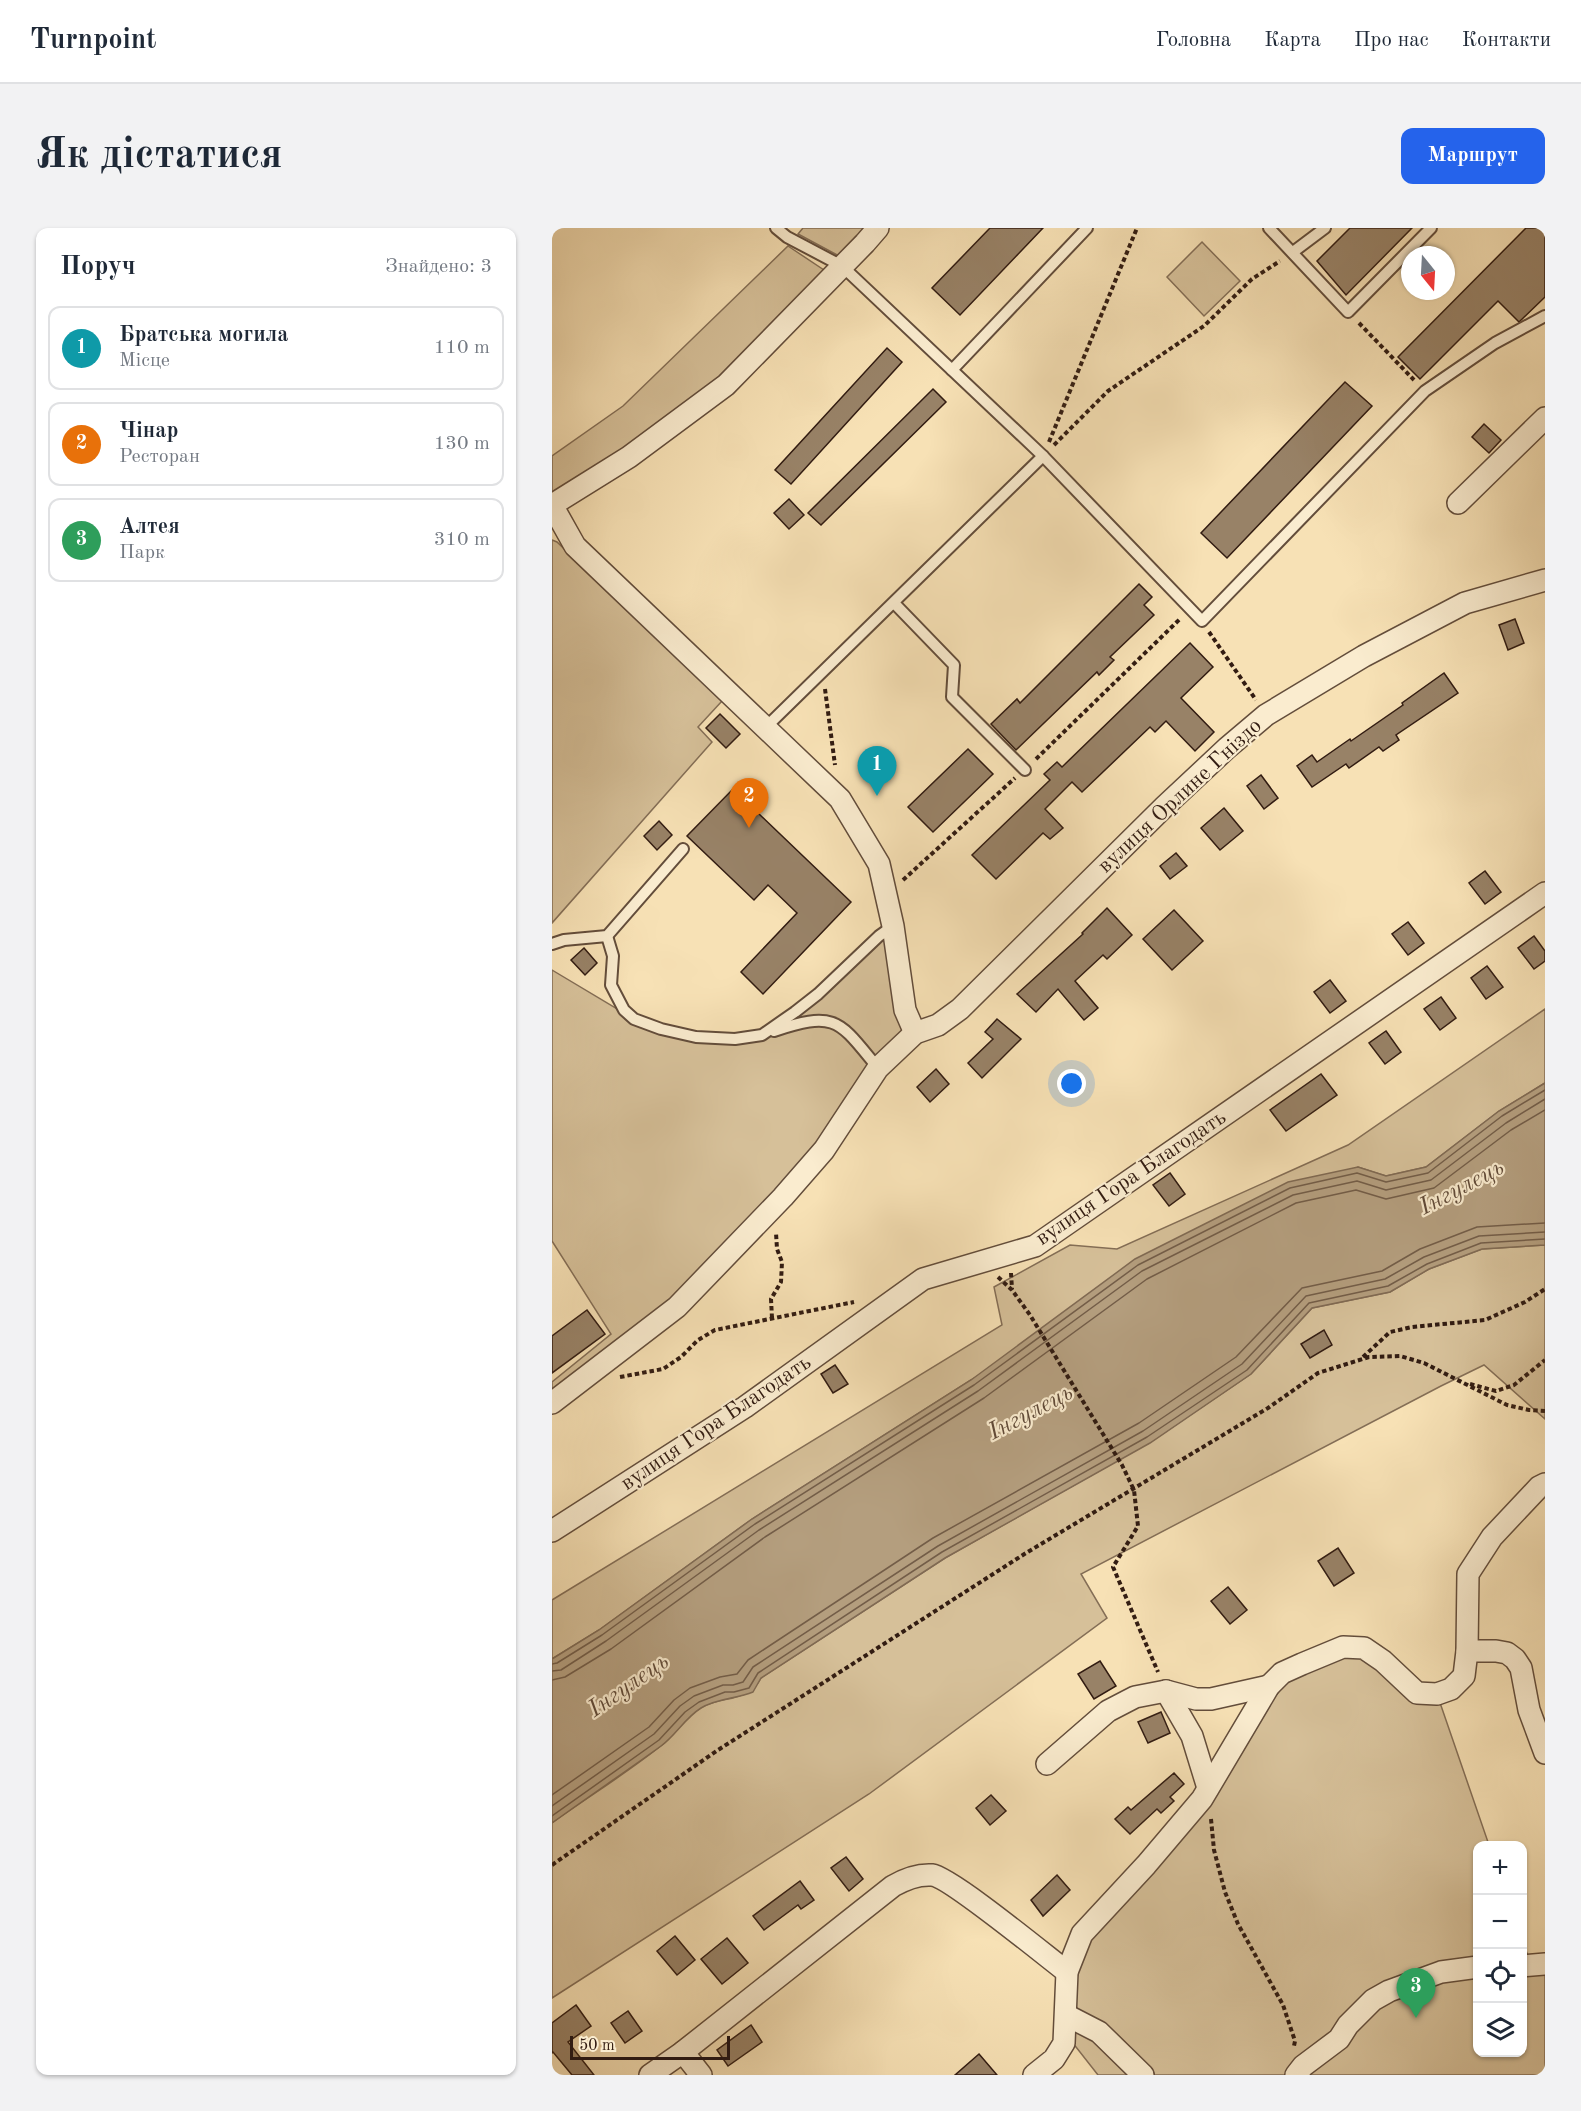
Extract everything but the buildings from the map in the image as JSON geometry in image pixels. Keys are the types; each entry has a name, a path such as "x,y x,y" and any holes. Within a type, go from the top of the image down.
{"street":[{"path":"552,1404 677,1306 783,1197 824,1150 878,1068 915,1033 905,1010 887,895 879,864 840,799 575,546 552,505 629,457 726,385 878,228"},
{"path":"1458,503 1545,418"},
{"name":"вулиця Орлине Гніздо","path":"915,1033 938,1025 960,1009 1164,807 1266,715 1364,656 1464,603 1545,580"},
{"name":"вулиця Гора Благодать","path":"552,1531 745,1407 923,1279 1035,1246 1545,893"},
{"path":"1034,2075 1054,2059 1064,2043 1067,1972 1082,1934 1146,1865 1202,1799 1269,1686 1282,1673 1342,1647 1364,1648 1383,1661 1417,1693 1437,1694 1451,1689 1464,1676 1467,1651 1468,1574 1492,1537 1539,1487 1545,1484"},
{"path":"1467,1651 1496,1651 1507,1653 1515,1659 1521,1668 1529,1710 1545,1754"},
{"path":"1047,1764 1108,1711 1135,1697 1166,1691 1196,1699 1211,1699 1269,1686"},
{"path":"1166,1691 1192,1736 1208,1788"},
{"path":"650,2075 683,2052 892,1886 908,1878 934,1875 1067,1972"},
{"path":"1527,1966 1545,1964"},
{"path":"1296,2075 1303,2066 1338,2039 1348,2025 1373,2000 1389,1991 1441,1972 1473,1968"},
{"path":"1066,2015 1099,2032 1143,2075"},
{"path":"683,2052 701,2075"}],"lane":[{"path":"776,228 788,237 843,266 1043,456 1202,621 1425,391 1495,343 1545,316"},
{"path":"952,370 1087,228"},
{"path":"1269,228 1348,312 1431,228"},
{"path":"1293,252 1325,228"},
{"path":"765,728 1043,456"},
{"path":"894,603 954,665 952,697 1025,770"},
{"path":"552,944 564,940 607,936 683,849"},
{"path":"762,1035 819,994 892,926"},
{"path":"607,936 613,956 611,985 624,1010 634,1019 661,1029 696,1037 735,1040 762,1035 795,1024 820,1020 833,1021 849,1033 878,1068"}],"path":[{"path":"1043,456 1137,228"},
{"path":"1043,456 1108,391 1204,326 1252,279 1293,252"},
{"path":"1348,312 1425,391"},
{"path":"887,895 1025,770 1190,609"},
{"path":"1202,621 1266,715"},
{"path":"823,672 840,799"},
{"path":"772,1318 771,1299 781,1282 782,1262 777,1249 776,1231"},
{"path":"973,1265 996,1275 1012,1290 1030,1315 1122,1465 1134,1490 1138,1526 1113,1567 1166,1691"},
{"path":"1362,1358 1390,1332 1412,1327 1485,1320 1525,1302 1545,1289"},
{"path":"577,1384 663,1369 681,1358 698,1340 714,1330 855,1301"},
{"path":"552,1865 718,1750 1026,1553 1268,1408 1318,1373 1362,1358 1400,1356 1424,1363 1507,1404 1529,1410 1545,1411"},
{"path":"1461,1382 1496,1391 1514,1385 1545,1360"},
{"path":"1208,1788 1214,1850 1225,1892 1238,1924 1283,2004 1294,2042 1294,2053"}],"shaded area":[{"path":"803,228 865,228 839,256 798,234"},
{"path":"1202,242 1240,281 1204,316 1167,277"},
{"path":"788,246 827,272 721,379 624,451 552,496 552,456 623,406"},
{"path":"552,540 557,542 722,701 698,727 712,742 552,923"},
{"path":"893,926 915,1033 824,1150 677,1307 552,1403 552,1382 611,1334 552,1241 552,970 634,1019 696,1037 762,1035"},
{"path":"1545,1009 1545,1083 1499,1111 1426,1167 1386,1176 1358,1167 971,1380 752,1519 599,1630 552,1659 552,1600 1002,1325 994,1287 1070,1245 1117,1249 1348,1145"},
{"path":"1545,1245 1545,1419 1484,1365 1081,1574 1107,1618 869,1794 552,1998 552,1823 662,1745 696,1711 750,1691 761,1678 945,1558 1150,1442 1251,1374 1312,1308 1390,1292 1429,1269 1482,1249"},
{"path":"1343,1647 1437,1694 1488,1841 1473,1841 1473,2057 1527,2057 1527,1954 1531,1965 1545,1964 1545,2075 1098,2075 1065,2033 1067,1972 1146,1865 1269,1686"}],"water":[{"name":"Інгулець","path":"1545,1083 1545,1245 1482,1249 1429,1269 1390,1292 1312,1308 1251,1374 1150,1443 945,1558 761,1678 753,1692 713,1702 701,1708 661,1746 552,1823 552,1659 599,1630 752,1519 971,1380 1135,1259 1288,1182 1358,1167 1386,1176 1426,1167 1499,1111"}],"place":[{"name":"Братська могила","path":"877,796"},
{"name":"Чінар","path":"749,828"},
{"name":"Алтея","path":"1416,2018"}]}
